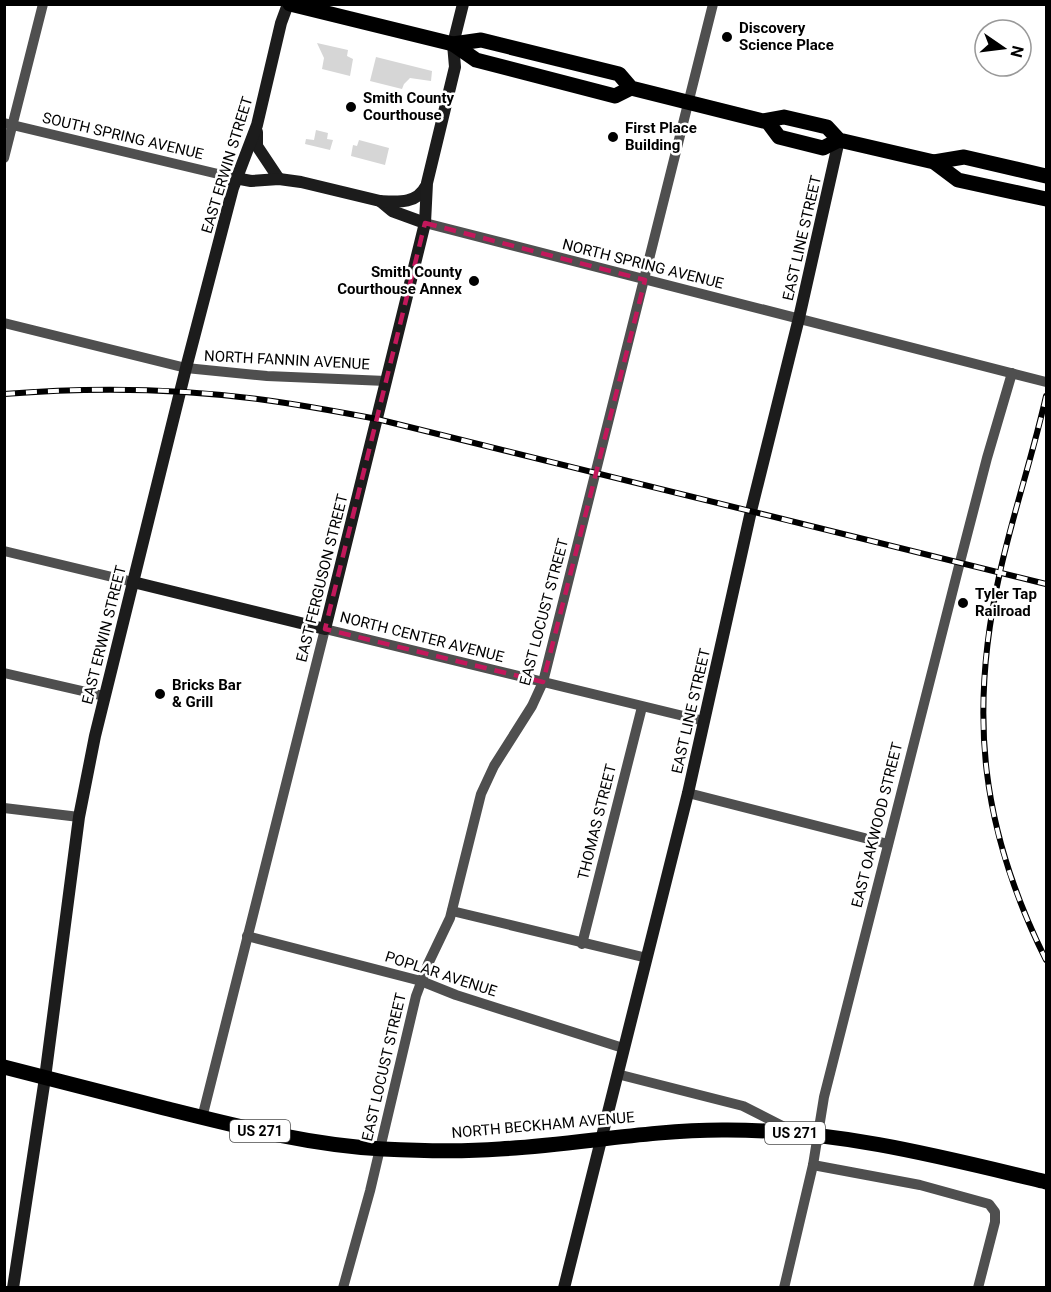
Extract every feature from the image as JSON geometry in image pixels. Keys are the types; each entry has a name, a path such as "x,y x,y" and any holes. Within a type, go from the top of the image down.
{"main road":[{"path":"289,4 453,44 477,60 615,96 631,88"},
{"name":"EAST ERWIN STREET","path":"11,1283 45,1078 80,817 104,696 235,178 247,155 257,125 281,23 289,4"},
{"name":"EAST FERGUSON STREET","path":"325,629 424,223 427,183 456,67 453,44 463,4"},
{"path":"453,44 481,40 619,74 631,88 767,121 784,117 827,127 839,140 934,162 964,157 1047,176"},
{"path":"767,121 779,137 822,148 839,140"},
{"path":"257,125 257,146 279,179"},
{"name":"EAST LINE STREET","path":"564,1287 688,793 751,511 799,318 839,140"},
{"path":"934,162 958,180 1047,199"},
{"name":"NORTH SPRING AVENUE","path":"235,178 251,181 279,179 301,182 380,201 392,212 424,223"},
{"path":"380,201 400,202 414,198 420,195 427,183"},
{"name":"NORTH CENTER AVENUE","path":"133,582 325,629"},
{"name":"US 271","path":"4,1067 45,1078"},
{"name":"NORTH BECKHAM AVENUE","path":"45,1078 279,1135 380,1149 436,1151 502,1149 720,1130 796,1133 894,1146 1047,1182"}],"street":[{"path":"4,158 8,124 43,4"},
{"name":"EAST LOCUST STREET","path":"343,1287 370,1191 421,981 452,911 481,794 487,779 532,706 543,682 712,4"},
{"name":"SOUTH SPRING AVENUE","path":"8,124 235,178"},
{"name":"NORTH SPRING AVENUE","path":"424,223 1047,382"},
{"name":"NORTH FANNIN AVENUE","path":"4,323 186,368 267,376 386,381"},
{"name":"EAST OAKWOOD STREET","path":"784,1287 813,1165 824,1097 987,458 1012,374"},
{"path":"4,550 133,582"},
{"name":"NORTH CENTER AVENUE","path":"325,629 704,721"},
{"name":"EAST FERGUSON STREET","path":"202,1118 325,629"},
{"path":"4,673 104,696"},
{"name":"THOMAS STREET","path":"582,944 642,707"},
{"path":"688,793 888,844"},
{"path":"4,808 80,817"},
{"path":"452,911 647,958"},
{"name":"POPLAR AVENUE","path":"247,936 421,981 456,995 623,1048"},
{"path":"617,1074 743,1106 796,1133"},
{"path":"813,1165 921,1185 989,1204 993,1209 995,1222 978,1287"}],"highlighted area":[{"path":"425,223 645,280 543,682 325,629"}],"shaded area":[{"path":"317,43 348,50 347,56 353,59 350,76 322,69 324,58"},
{"path":"376,57 432,71 431,81 410,78 402,89 370,81"},
{"path":"316,130 328,133 327,139 333,140 330,150 305,144 306,139 314,140"},
{"path":"359,140 389,148 385,165 351,156 353,145 357,146"}],"railway":[{"path":"4,394 69,390 167,391 232,396 307,406 377,419 1046,584"},
{"path":"1046,396 1000,572 990,624 983,723 994,817 1024,912 1046,960"}],"place":[{"name":"Discovery Science Place","path":"727,37"},
{"name":"Smith County Courthouse","path":"351,107"},
{"name":"First Place Building","path":"613,137"},
{"name":"Smith County Courthouse Annex","path":"474,281"},
{"name":"Tyler Tap Railroad","path":"963,603"},
{"name":"Bricks Bar & Grill","path":"160,694"}]}
